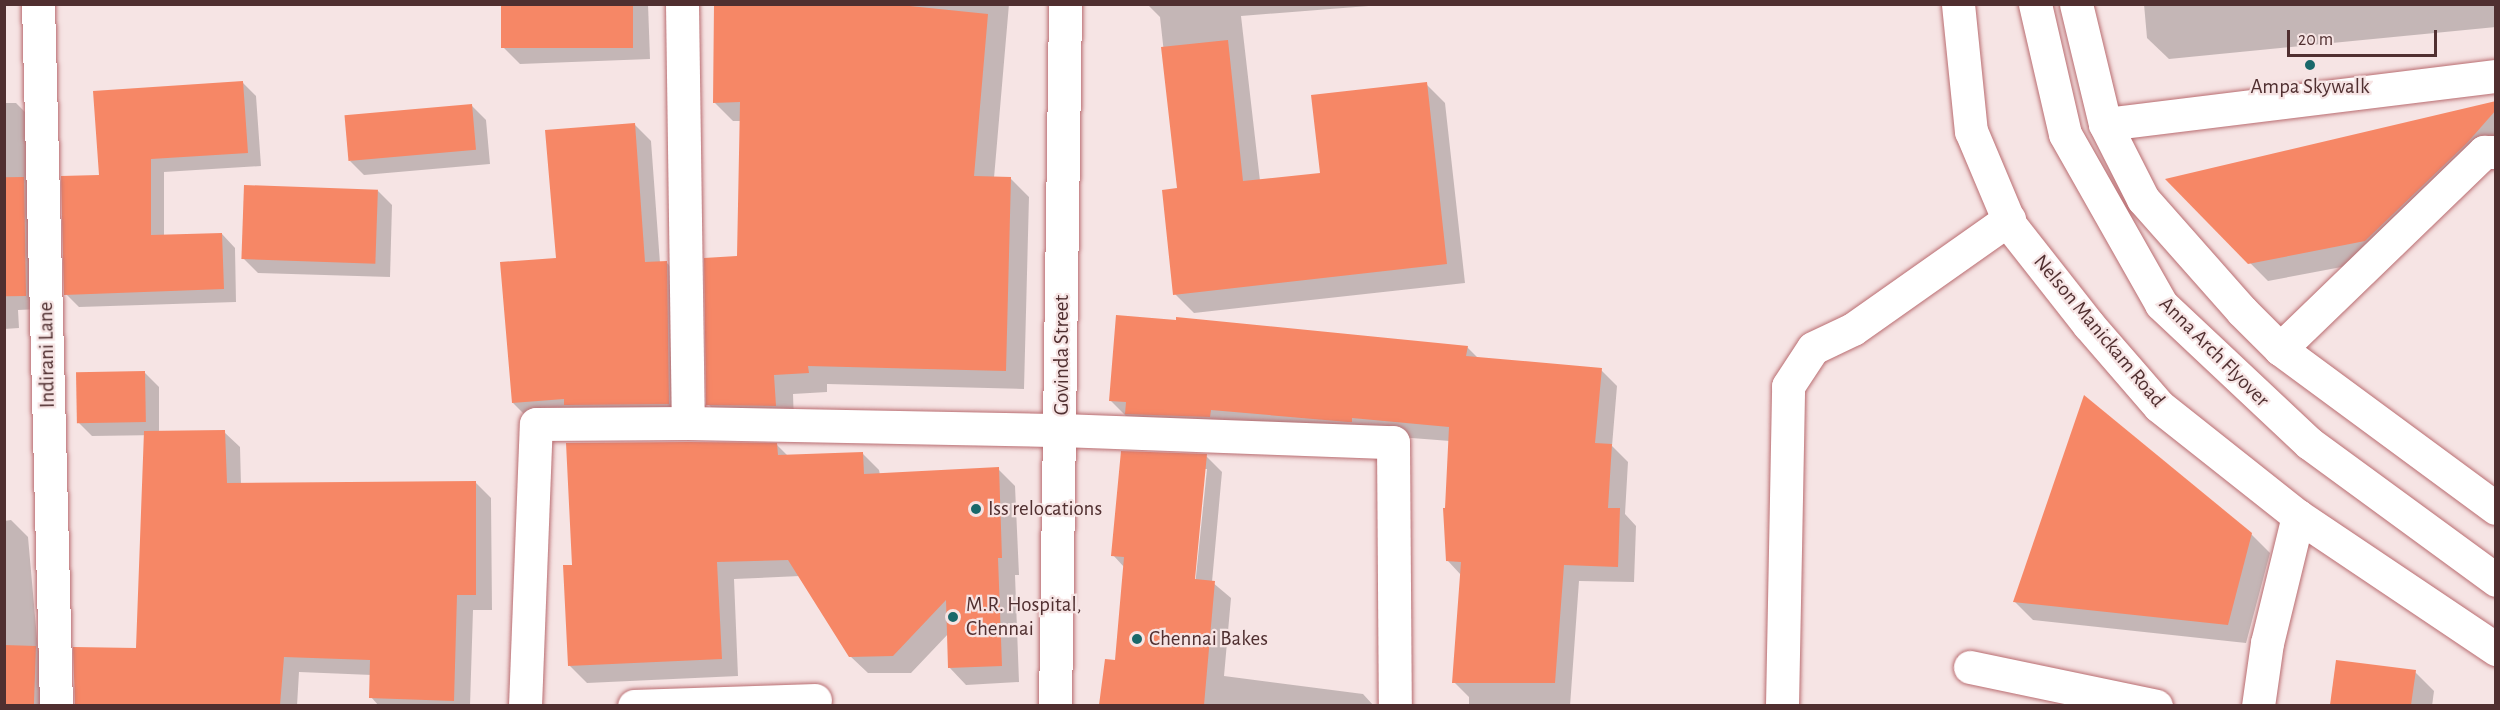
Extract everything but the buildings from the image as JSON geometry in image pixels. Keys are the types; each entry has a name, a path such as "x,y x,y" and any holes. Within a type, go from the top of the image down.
{"street":[{"name":"Indirani Lane","path":"38,4 56,705"},
{"path":"682,4 688,423"},
{"name":"Govinda Street","path":"1055,705 1061,430 1065,4"},
{"name":"Nelson Manickam Road","path":"1958,4 1971,131 2011,226 2088,324 2159,405 2298,516 2496,649"},
{"name":"Anna Arch Flyover","path":"2035,4 2065,134 2161,304 2309,443 2496,580"},
{"path":"2076,4 2105,124 2143,199 2242,311 2280,349 2496,508"},
{"path":"2105,124 2495,80"},
{"path":"2280,349 2484,152 2496,152"},
{"path":"1782,705 1788,386 1813,348 1853,329 2009,219"},
{"path":"525,705 536,424 688,423 1061,430 1393,442 1395,705"},
{"path":"2258,705 2267,643 2298,516"},
{"path":"1970,667 2156,705"},
{"path":"634,705 815,700"}],"place":[{"name":"Ampa Skywalk","path":"2310,65"},
{"name":"Iss relocations","path":"976,509"},
{"name":"M.R. Hospital, Chennai","path":"953,617"},
{"name":"Chennai Bakes","path":"1137,639"}]}
